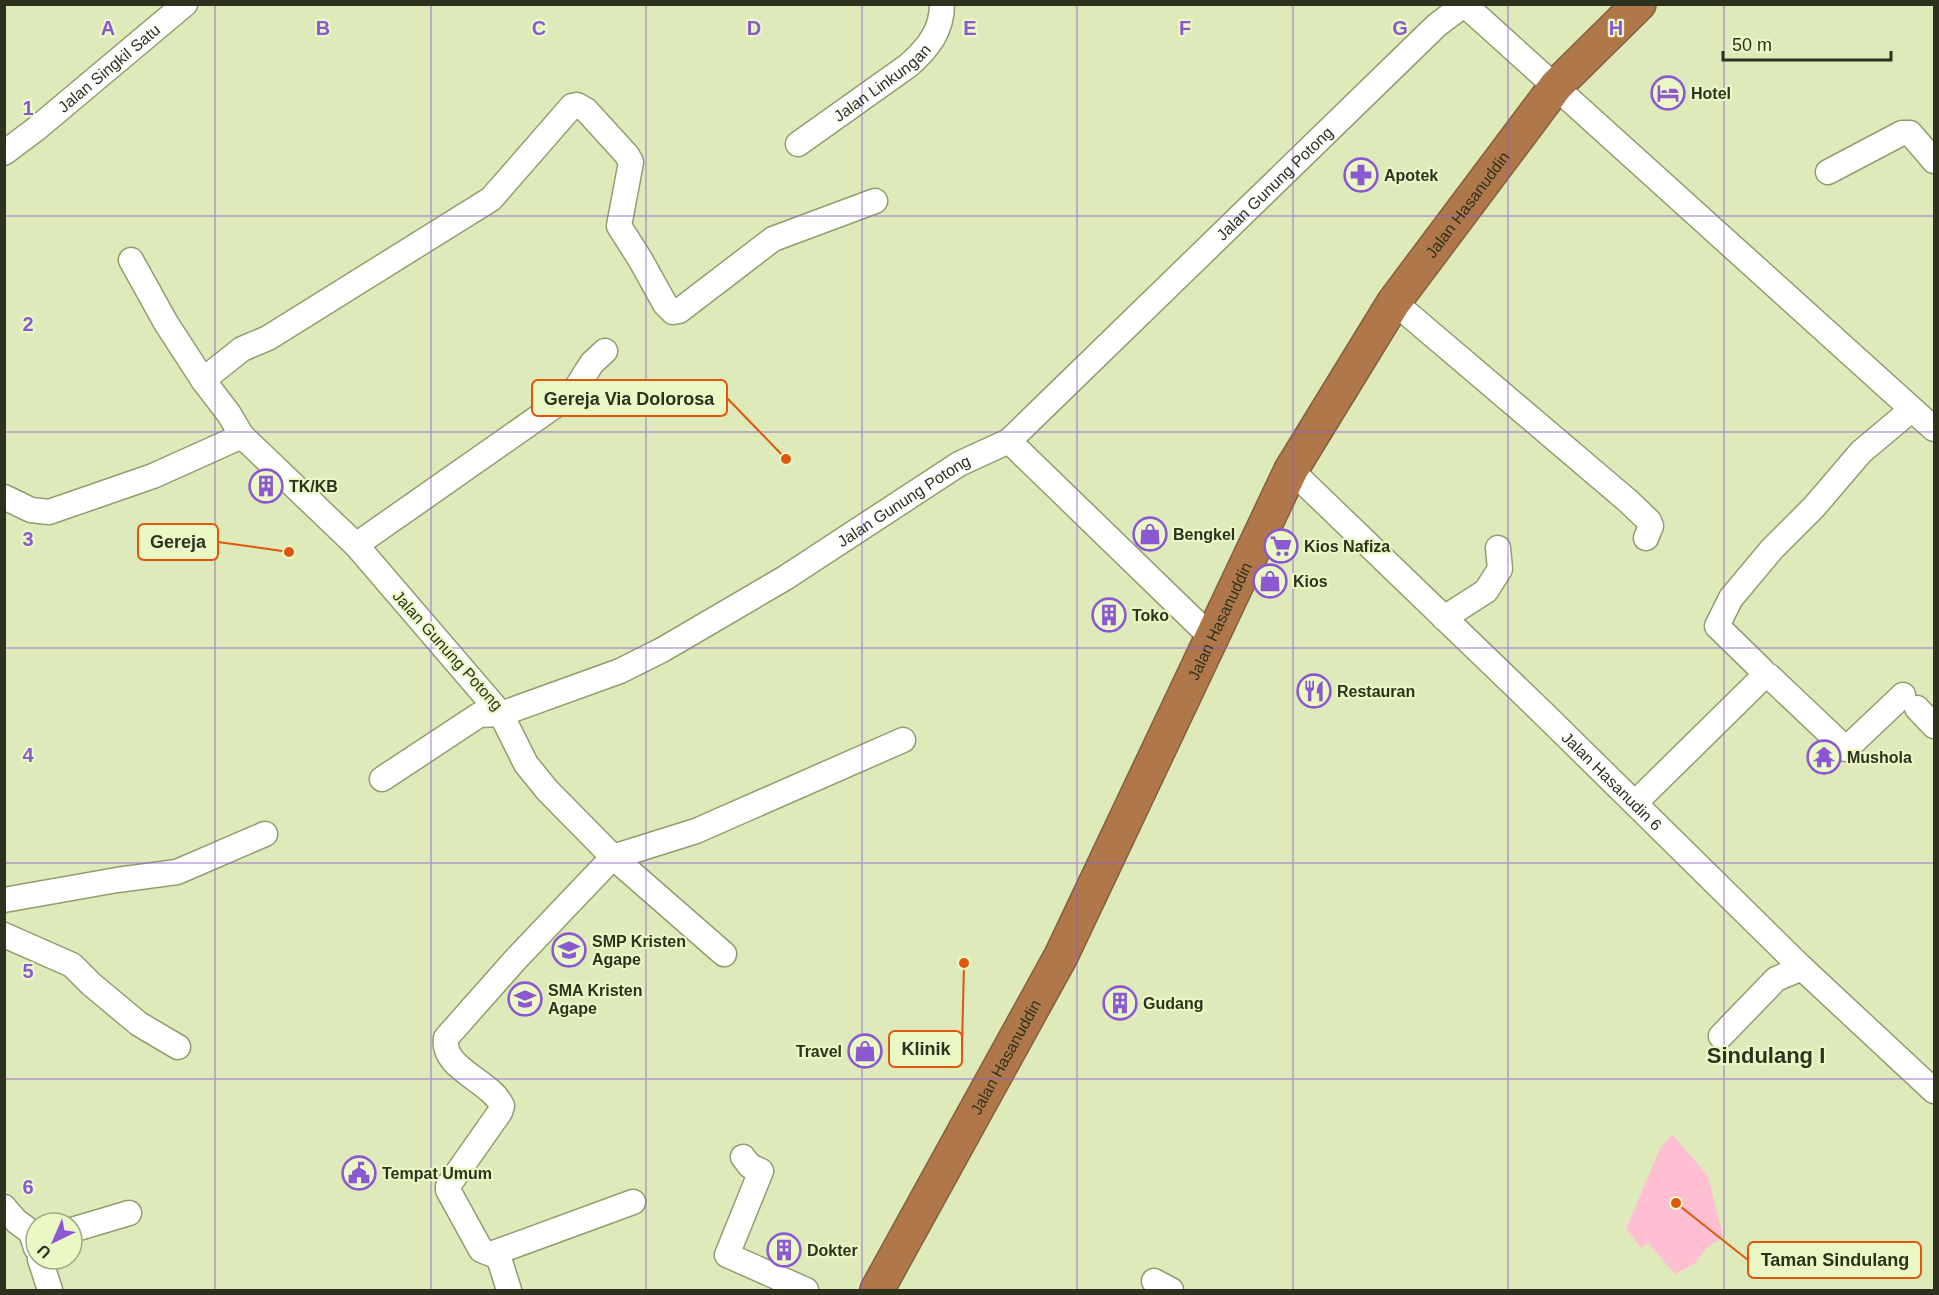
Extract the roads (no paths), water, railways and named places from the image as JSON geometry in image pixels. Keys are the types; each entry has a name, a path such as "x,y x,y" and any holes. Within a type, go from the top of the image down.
{"highway":[{"name":"Jalan Hasanuddin","path":"878,1290 1061,956 1290,470 1394,302 1556,86 1639,4"}],"street":[{"name":"Jalan Singkil Satu","path":"4,153 36,129 185,4"},
{"name":"Jalan Linkungan","path":"798,144 909,65 925,51 935,36 942,16 942,4"},
{"path":"1465,5 1911,410 1935,429"},
{"name":"Jalan Gunung Potong","path":"131,260 166,322 242,436 356,545 501,714 620,671 662,650 785,578 959,464 1009,441 1437,25 1465,5"},
{"path":"203,380 242,349 268,338 491,199 572,106 577,105 586,110 631,162 619,226 665,304 673,312 680,311 780,235 875,201"},
{"path":"1828,172 1902,133 1910,133 1935,161"},
{"path":"1394,302 1629,501 1651,525 1646,538"},
{"path":"356,545 573,393 592,363 605,351"},
{"path":"1635,803 1758,682 1762,674 1762,670 1719,629 1717,623 1724,615 1731,598 1772,549 1814,507 1861,452 1911,410"},
{"path":"4,496 31,510 50,512 153,476 242,436"},
{"path":"1009,441 1211,637"},
{"name":"Jalan Hasanudin 6","path":"1290,470 1635,803 1802,968 1935,1091"},
{"path":"1444,618 1486,591 1500,569 1498,548"},
{"path":"1762,674 1769,676 1846,749 1910,702 1935,726"},
{"path":"382,778 479,715 501,714 526,764 547,790 613,856 724,954"},
{"path":"633,1202 491,1254 481,1250 447,1186 502,1106 495,1096 450,1057 445,1045 446,1038 516,959 613,856 696,831 903,740"},
{"path":"4,900 177,872 265,834"},
{"path":"4,935 72,965 139,1024 178,1047"},
{"path":"1721,1036 1776,979 1802,968"},
{"path":"743,1157 750,1166 761,1171 727,1255 806,1290"},
{"path":"4,1208 24,1229"},
{"path":"84,1226 129,1213"},
{"path":"497,1252 509,1290"},
{"path":"44,1271 50,1290"}],"place":[{"name":"Hotel","path":"1668,93"},
{"name":"Apotek","path":"1361,175"},
{"name":"Gereja Via Dolorosa","path":"786,459"},
{"name":"TK/KB","path":"266,486"},
{"name":"Bengkel","path":"1150,534"},
{"name":"Kios Nafiza","path":"1281,546"},
{"name":"Gereja","path":"289,552"},
{"name":"Kios","path":"1270,581"},
{"name":"Toko","path":"1109,615"},
{"name":"Restauran","path":"1314,691"},
{"name":"Mushola","path":"1824,757"},
{"name":"SMP Kristen Agape","path":"569,950"},
{"name":"Klinik","path":"964,963"},
{"name":"SMA Kristen Agape","path":"525,999"},
{"name":"Gudang","path":"1120,1003"},
{"name":"Travel","path":"865,1051"},
{"name":"Tempat Umum","path":"359,1173"},
{"name":"Taman Sindulang","path":"1676,1203"},
{"name":"Dokter","path":"784,1250"}],"district":[{"name":"Sindulang I","path":"1766,1055"}]}
